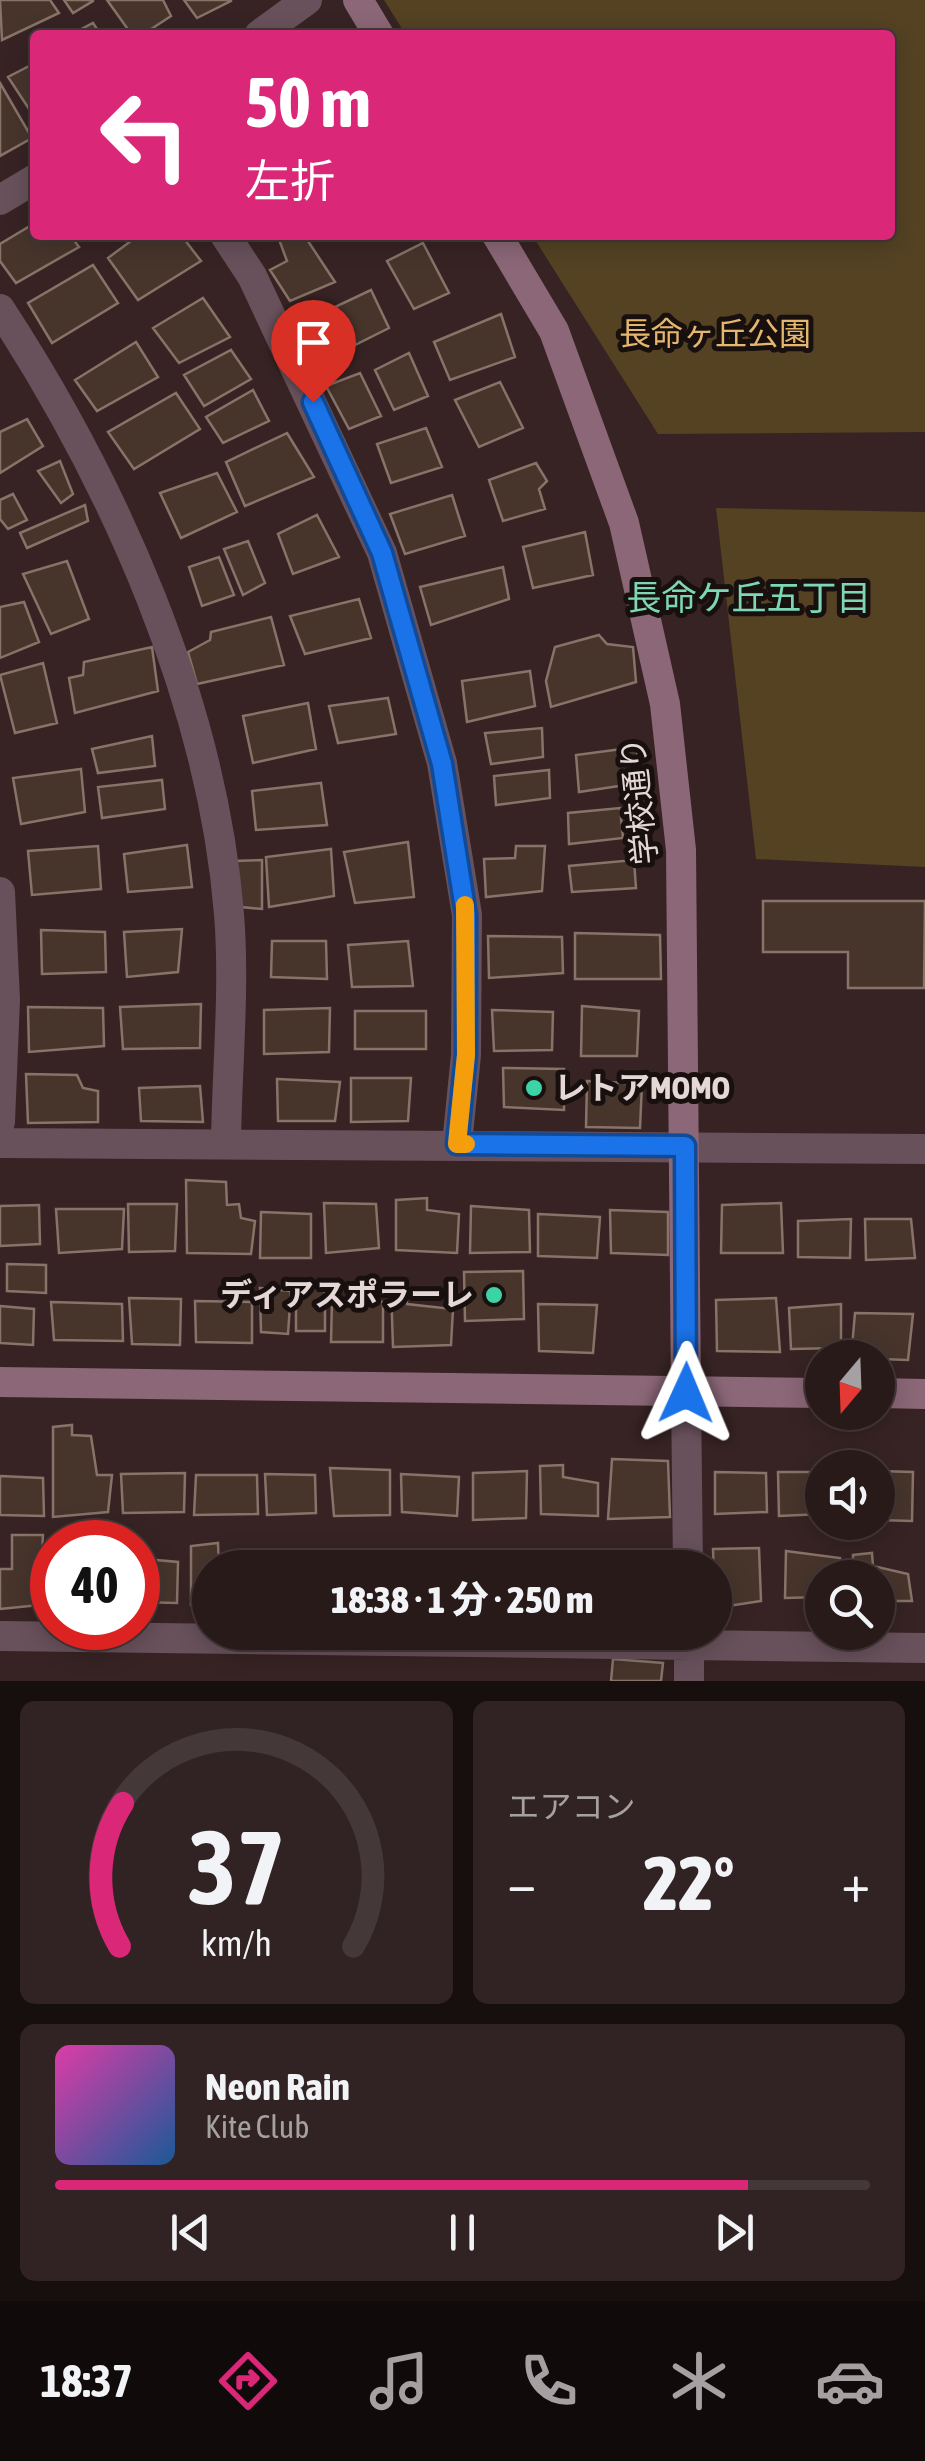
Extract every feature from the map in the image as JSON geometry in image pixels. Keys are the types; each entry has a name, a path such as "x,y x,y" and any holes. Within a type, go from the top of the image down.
{"street":[{"path":"266,30 308,0"},
{"path":"358,0 376,30"},
{"path":"0,200 30,182"},
{"path":"228,240 252,276 382,553 442,764 466,915 466,1055 457,1144"},
{"name":"学校通り","path":"500,240 554,331 624,523 664,704 682,850 686,1393"},
{"path":"0,310 60,402 180,664 208,783 230,914 226,1142"},
{"path":"0,892 5,1000 0,1122"},
{"path":"0,1143 925,1150"},
{"path":"0,1382 805,1393"},
{"path":"686,1393 688,1550"},
{"path":"895,1393 925,1394"},
{"path":"0,1636 192,1637"},
{"path":"732,1640 925,1648"},
{"path":"689,1650 689,1681"}],"green space":[{"name":"長命ヶ丘公園","path":"384,0 925,0 925,432 658,434 535,240 895,240 895,30 403,30"},
{"path":"716,508 925,512 925,867 756,859"}],"building":[{"path":"0,0 50,0 59,13 2,40"},
{"path":"64,0 93,0 93,1 73,13"},
{"path":"107,0 163,0 171,16 150,30 128,30"},
{"path":"184,0 231,0 231,1 197,18"},
{"path":"93,23 98,30 80,30"},
{"path":"30,66 30,110 8,77"},
{"path":"0,83 30,139 0,156"},
{"path":"30,226 30,240 74,240 79,247 16,283 0,261 0,244"},
{"path":"132,240 185,240 201,261 138,300 108,258"},
{"path":"307,240 335,282 290,301 270,270 287,261 280,242"},
{"path":"423,243 449,293 414,309 387,261"},
{"path":"93,265 118,303 52,343 28,303"},
{"path":"371,290 389,328 323,361 303,322"},
{"path":"203,298 230,337 179,363 153,328"},
{"path":"501,314 515,357 450,380 434,342"},
{"path":"136,342 158,377 97,411 75,380"},
{"path":"231,350 251,379 204,406 184,375"},
{"path":"409,353 428,396 394,410 375,370"},
{"path":"360,373 381,416 349,429 326,386"},
{"path":"500,382 523,428 479,447 455,400"},
{"path":"253,390 269,421 223,443 206,417"},
{"path":"176,393 200,429 134,469 108,432"},
{"path":"27,419 43,446 0,473 0,432"},
{"path":"426,428 442,467 391,483 377,444"},
{"path":"287,433 314,477 245,506 226,462"},
{"path":"60,461 73,494 61,503 38,471"},
{"path":"536,463 547,481 539,489 545,509 503,521 489,480"},
{"path":"217,473 237,512 181,538 160,493"},
{"path":"13,494 27,520 8,529 0,519 0,500"},
{"path":"452,495 465,536 405,554 390,514"},
{"path":"85,505 88,521 27,548 20,533"},
{"path":"317,515 339,557 293,574 278,534"},
{"path":"585,532 593,575 533,588 523,547"},
{"path":"248,541 265,583 243,595 224,549"},
{"path":"219,557 234,595 202,606 189,567"},
{"path":"67,561 89,619 51,634 23,574"},
{"path":"503,567 509,599 431,625 420,587"},
{"path":"359,599 371,638 305,654 290,616"},
{"path":"24,602 39,642 0,658 0,607"},
{"path":"271,617 284,665 197,684 188,652 210,640 211,632"},
{"path":"599,635 607,644 633,647 636,682 551,707 546,681 555,647"},
{"path":"152,647 158,691 75,713 69,678 83,675 84,662"},
{"path":"43,663 57,723 15,733 0,675"},
{"path":"530,671 535,706 467,722 462,681"},
{"path":"388,698 396,734 338,743 329,706"},
{"path":"308,703 316,749 253,763 243,716"},
{"path":"542,728 543,757 491,764 485,733"},
{"path":"152,736 155,766 98,773 92,749"},
{"path":"637,747 639,783 579,792 576,755"},
{"path":"81,769 85,812 21,824 13,778"},
{"path":"549,770 550,798 496,805 494,776"},
{"path":"162,780 165,809 102,818 98,787"},
{"path":"321,783 327,825 256,830 252,791"},
{"path":"620,808 623,838 569,844 568,813"},
{"path":"408,842 414,897 355,903 344,852"},
{"path":"187,845 192,887 128,892 124,854"},
{"path":"98,846 101,889 32,895 28,851"},
{"path":"516,846 545,846 542,891 486,897 484,859 515,858"},
{"path":"331,849 334,896 269,907 266,857"},
{"path":"262,860 262,909 241,907 234,861"},
{"path":"634,860 636,888 572,892 569,866"},
{"path":"763,901 925,901 924,988 848,988 848,952 763,952"},
{"path":"182,929 178,972 127,977 124,932"},
{"path":"41,930 105,932 106,972 42,974"},
{"path":"575,933 660,935 661,979 575,979"},
{"path":"488,936 562,937 563,973 489,978"},
{"path":"272,941 326,941 327,979 271,977"},
{"path":"408,941 413,986 352,987 348,945"},
{"path":"201,1004 200,1048 123,1049 120,1007"},
{"path":"582,1006 639,1011 637,1056 581,1056"},
{"path":"28,1007 103,1008 104,1046 29,1052"},
{"path":"330,1008 329,1052 264,1054 264,1010"},
{"path":"492,1010 553,1012 552,1050 494,1051"},
{"path":"355,1011 426,1011 426,1049 355,1049"},
{"name":"レトアMOMO","path":"503,1068 564,1069 564,1110 504,1107"},
{"path":"26,1074 77,1075 83,1088 98,1091 98,1122 28,1123"},
{"path":"351,1078 411,1078 408,1121 351,1122"},
{"path":"277,1079 340,1082 335,1121 278,1121"},
{"path":"587,1081 642,1084 640,1128 586,1127"},
{"path":"200,1086 203,1122 141,1121 139,1088"},
{"path":"186,1180 226,1182 227,1205 239,1204 241,1218 255,1221 251,1254 187,1253"},
{"path":"427,1198 427,1210 459,1214 457,1253 396,1250 396,1200"},
{"path":"324,1203 376,1204 379,1248 326,1253"},
{"path":"781,1203 783,1253 721,1253 722,1205"},
{"path":"128,1204 177,1204 175,1251 129,1252"},
{"path":"39,1205 40,1244 0,1246 0,1206"},
{"path":"471,1206 529,1210 530,1252 470,1253"},
{"path":"56,1209 124,1209 122,1249 59,1253"},
{"path":"610,1210 668,1212 668,1255 611,1253"},
{"path":"261,1212 311,1214 311,1258 260,1258"},
{"path":"538,1214 600,1217 597,1258 538,1256"},
{"path":"851,1219 850,1258 798,1257 798,1221"},
{"path":"865,1219 911,1219 915,1258 866,1260"},
{"path":"7,1264 46,1265 46,1293 7,1291"},
{"name":"ディアスポラーレ","path":"523,1271 524,1319 465,1321 464,1272"},
{"path":"406,1285 407,1304 453,1309 451,1345 393,1347 391,1288"},
{"path":"260,1288 291,1291 288,1334 261,1332"},
{"path":"296,1289 325,1289 325,1331 296,1331"},
{"path":"129,1298 181,1299 180,1345 132,1344"},
{"path":"776,1298 780,1352 717,1351 716,1300"},
{"path":"332,1299 383,1302 383,1342 331,1342"},
{"path":"195,1301 252,1302 252,1343 196,1342"},
{"path":"51,1302 122,1304 123,1341 54,1340"},
{"path":"538,1304 597,1305 593,1353 539,1351"},
{"path":"841,1304 841,1340 805,1340 805,1349 791,1349 789,1308"},
{"path":"0,1306 34,1309 33,1345 0,1343"},
{"path":"855,1313 913,1314 908,1360 895,1360 895,1340 853,1340"},
{"path":"72,1425 72,1435 91,1436 97,1475 112,1475 108,1512 53,1517 53,1427"},
{"path":"612,1459 668,1461 670,1517 608,1519"},
{"path":"563,1465 563,1477 598,1483 598,1516 541,1514 540,1466"},
{"path":"330,1468 390,1470 390,1515 334,1516"},
{"path":"527,1471 526,1518 473,1520 473,1473"},
{"path":"895,1471 913,1472 912,1521 895,1520"},
{"path":"715,1472 766,1473 767,1512 715,1514"},
{"path":"778,1472 805,1472 805,1515 779,1516"},
{"path":"185,1473 184,1512 123,1513 121,1474"},
{"path":"265,1474 315,1475 316,1513 267,1515"},
{"path":"401,1474 459,1477 457,1516 402,1512"},
{"path":"196,1475 257,1475 258,1514 194,1515"},
{"path":"0,1476 43,1478 44,1516 0,1515"},
{"path":"12,1535 30,1535 30,1606 0,1609 0,1569 12,1569"},
{"path":"218,1543 218,1550 192,1550 192,1605 191,1605 191,1546"},
{"path":"759,1548 761,1601 732,1605 732,1550 713,1549"},
{"path":"786,1551 840,1558 805,1560 805,1597 785,1598"},
{"path":"872,1553 873,1560 853,1560 853,1555"},
{"path":"160,1560 178,1562 177,1603 160,1603"},
{"path":"895,1571 908,1574 912,1601 895,1601"},
{"path":"613,1659 663,1663 661,1681 611,1681"}],"slow traffic":[{"path":"465,905 466,1055 457,1144 466,1144"}],"place":[{"name":"レトアMOMO","path":"534,1088"},
{"name":"ディアスポラーレ","path":"494,1295"}],"district":[{"name":"長命ケ丘五丁目","path":"749,598"}],"route":[{"path":"313,402 382,553 412,647 442,764 466,915 466,1055 457,1144 685,1146 686,1393"}]}
